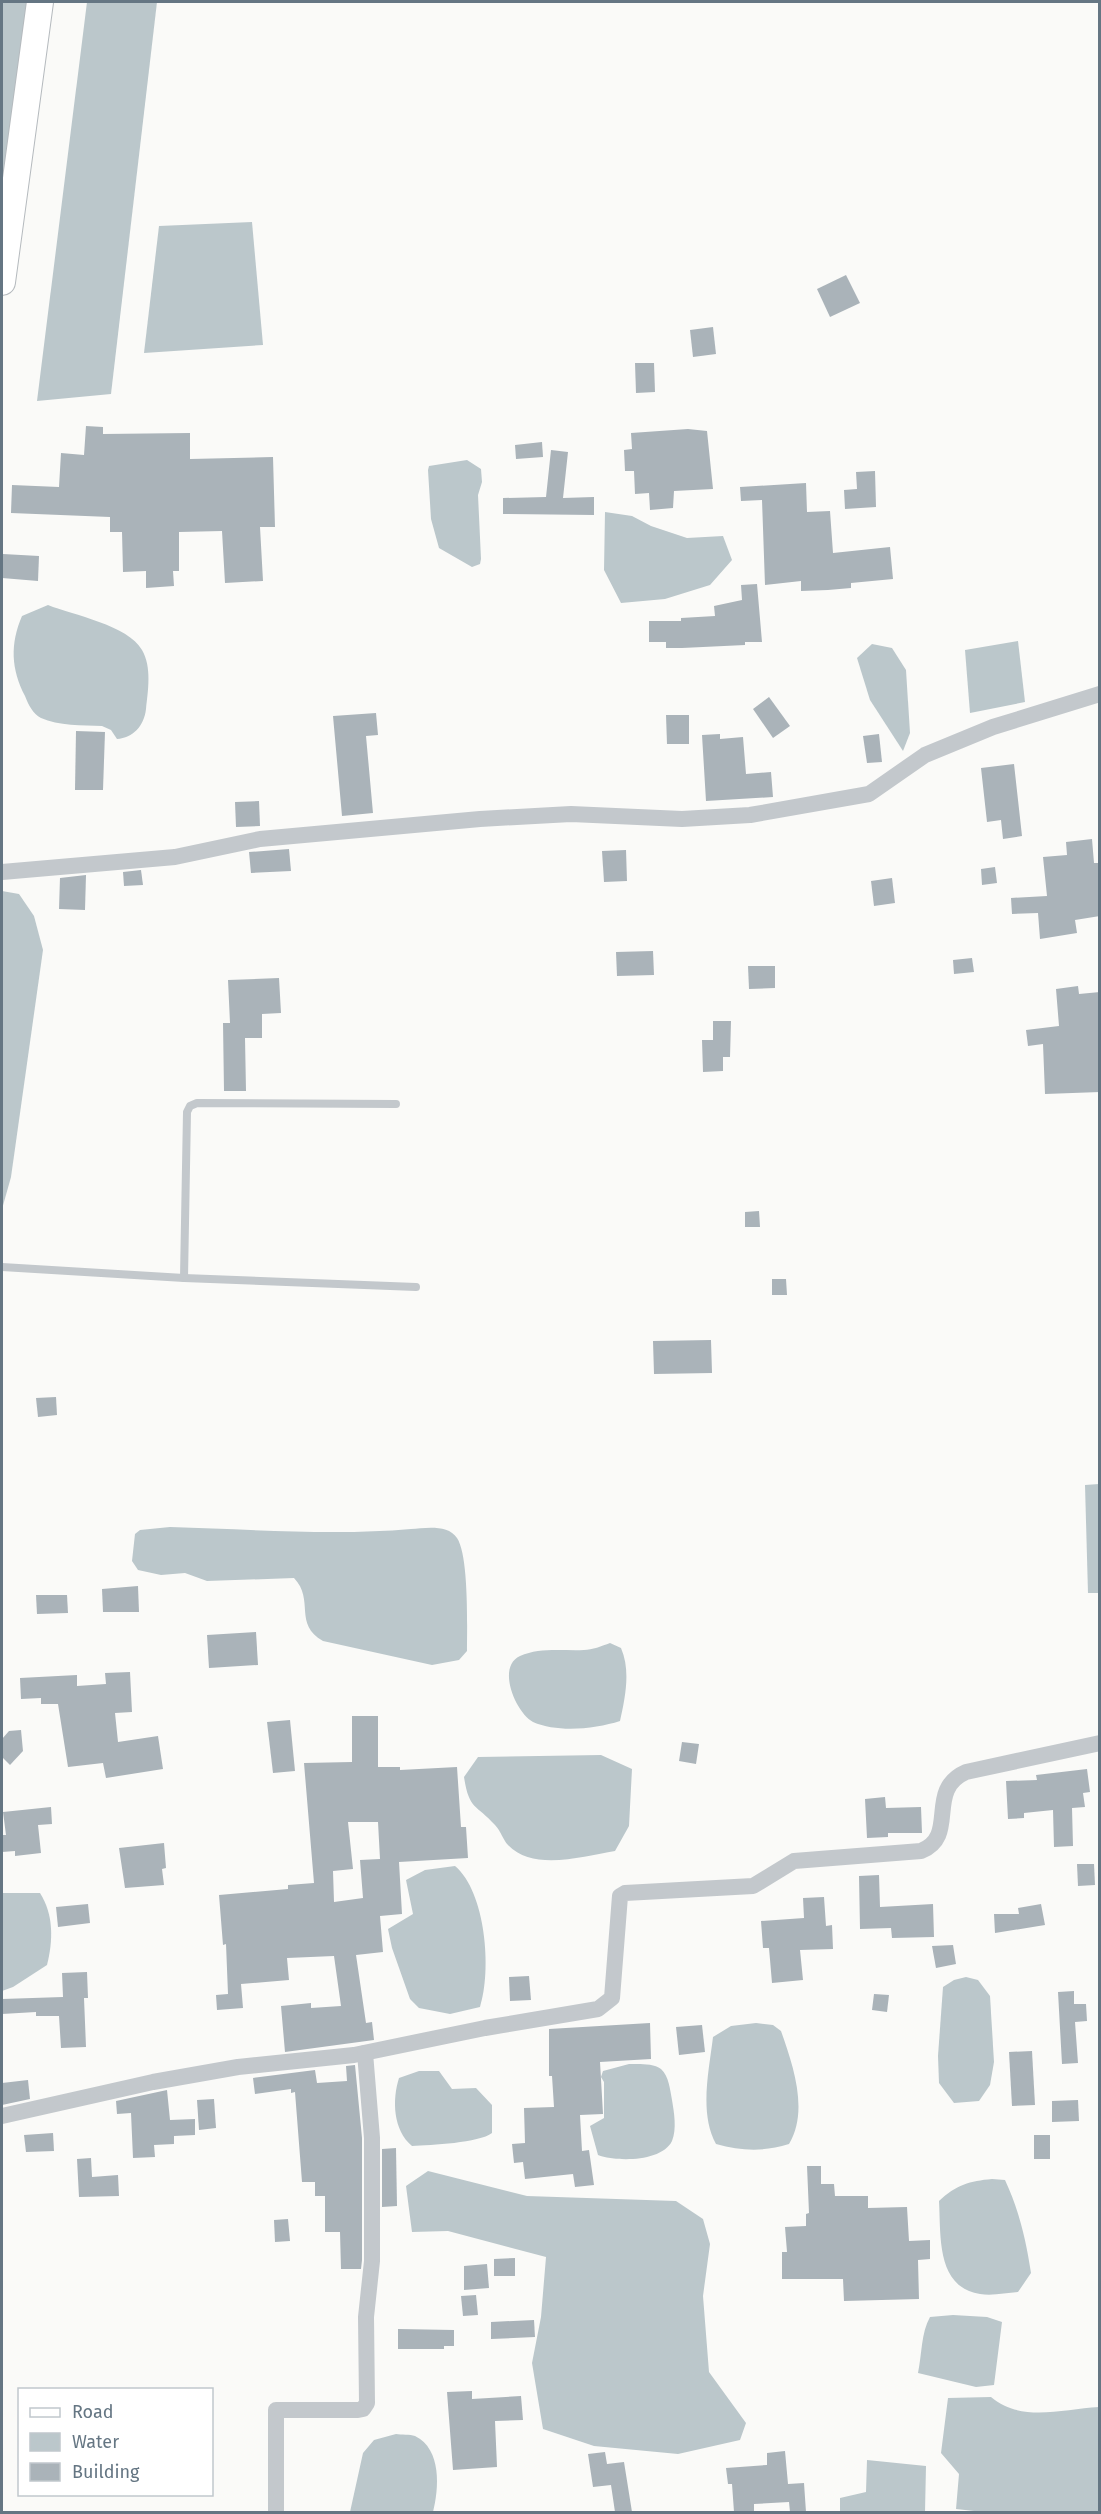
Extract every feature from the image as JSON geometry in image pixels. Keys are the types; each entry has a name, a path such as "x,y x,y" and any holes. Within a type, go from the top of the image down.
{"main road":[{"path":"2,282 40,2"}],"street":[{"path":"2,872 175,857 260,838 480,819 571,814 682,819 750,815 869,794 926,755 993,727 1100,694"},
{"path":"2,2116 175,2078 238,2067 365,2053 484,2028 598,2009 612,1998 620,1896 625,1893 753,1886 794,1861 921,1851 933,1846 938,1838 946,1786 953,1777 966,1772 1100,1743"},
{"path":"276,2512 276,2410 358,2410 368,2403 366,2317 372,2261 372,2138 365,2053"}],"lane":[{"path":"184,1278 187,1112 190,1106 197,1103 396,1104"},
{"path":"2,1266 184,1278 416,1287"}],"water":[{"path":"2,2 35,2 2,190"},
{"path":"87,2 157,2 111,394 37,401"},
{"path":"252,222 263,345 144,353 159,226"},
{"path":"467,460 481,469 482,482 478,495 481,559 480,564 472,567 439,548 431,519 428,470 429,466"},
{"path":"605,512 632,516 651,526 687,538 723,536 732,560 710,585 665,599 621,603 604,570"},
{"path":"48,605 113,627 135,641 142,650 148,671 147,702 143,721 133,734 117,739 111,730 102,726 55,722 41,718 31,708 17,676 14,656 15,637 22,616"},
{"path":"1018,641 1025,702 970,713 965,650"},
{"path":"872,644 892,648 906,670 910,733 903,751 870,700 857,658"},
{"path":"2,891 19,894 34,916 43,950 11,1177 2,1209"},
{"path":"1099,1484 1099,1593 1088,1593 1085,1485"},
{"path":"170,1527 321,1532 429,1528 448,1531 457,1538 464,1560 467,1592 467,1651 459,1660 432,1665 323,1641 309,1627 303,1595 294,1578 207,1581 185,1573 161,1575 138,1570 132,1561 135,1534 140,1530"},
{"path":"610,1643 621,1648 626,1666 625,1694 620,1721 588,1728 554,1728 533,1722 520,1709 511,1690 509,1679 513,1662 520,1656 535,1651 587,1650"},
{"path":"601,1755 632,1769 629,1826 615,1851 559,1860 531,1858 519,1853 508,1845 497,1827 474,1806 466,1788 464,1777 478,1757"},
{"path":"455,1866 474,1894 480,1913 486,1953 486,1973 480,2007 450,2014 419,2008 410,1999 392,1948 388,1929 413,1914 406,1880 425,1870"},
{"path":"2,1893 40,1893 48,1910 51,1937 47,1965 13,1987 2,1991"},
{"path":"966,1977 978,1980 990,1996 994,2062 990,2085 979,2101 954,2103 939,2083 938,2056 943,1987 954,1980"},
{"path":"756,2023 773,2025 781,2031 797,2088 798,2117 795,2131 789,2144 770,2148 744,2149 716,2144 708,2119 707,2105 713,2037 731,2026"},
{"path":"629,2064 654,2066 666,2075 674,2115 672,2141 667,2148 649,2157 616,2159 598,2155 590,2126 604,2118 604,2082 601,2077 603,2071"},
{"path":"419,2071 439,2071 452,2089 476,2088 492,2105 492,2133 466,2141 412,2146 401,2132 396,2114 395,2096 399,2078"},
{"path":"428,2171 527,2196 676,2201 703,2219 710,2244 703,2296 709,2372 746,2423 740,2440 678,2454 594,2446 543,2429 532,2363 541,2317 546,2257 448,2231 412,2232 406,2186"},
{"path":"992,2179 1005,2180 1018,2214 1031,2273 1018,2292 985,2295 966,2289 955,2281 948,2271 941,2244 939,2201 951,2191 964,2185"},
{"path":"953,2315 987,2317 1002,2322 994,2385 976,2387 918,2373 923,2337 930,2317"},
{"path":"991,2397 1003,2405 1029,2412 1057,2412 1099,2407 1099,2512 983,2512 956,2509 959,2474 941,2453 948,2398"},
{"path":"396,2434 415,2436 430,2450 437,2481 433,2512 350,2512 363,2453 374,2440"},
{"path":"867,2460 926,2466 925,2512 840,2512 840,2498 866,2492"}],"building":[{"path":"846,275 860,303 830,317 817,289"},
{"path":"713,327 716,354 693,357 690,330"},
{"path":"635,363 654,363 655,392 636,393"},
{"path":"86,426 103,427 103,434 190,433 190,459 273,457 275,527 260,527 263,581 225,583 222,531 179,532 179,571 173,571 174,586 146,588 146,571 123,572 122,532 110,532 110,517 11,513 12,485 59,487 61,453 84,455"},
{"path":"688,429 707,431 713,489 674,491 673,508 650,510 649,493 635,494 634,471 625,471 624,450 632,449 631,433"},
{"path":"542,442 543,457 516,459 515,445"},
{"path":"551,450 568,452 563,498 594,497 594,515 503,514 503,498 546,497"},
{"path":"875,471 876,507 845,509 844,490 857,489 856,472"},
{"path":"806,483 807,512 830,511 833,553 890,547 893,579 851,583 851,588 828,590 801,591 801,581 765,585 762,500 741,501 740,487"},
{"path":"3,554 39,556 38,581 2,578"},
{"path":"757,584 762,642 745,642 745,645 666,648 666,642 649,642 649,621 681,621 681,618 715,616 714,606 742,600 741,585"},
{"path":"769,697 790,726 773,738 753,709"},
{"path":"376,713 378,735 366,736 373,813 342,816 333,716"},
{"path":"666,715 689,715 689,744 667,744"},
{"path":"76,731 105,732 103,790 75,790"},
{"path":"720,734 720,739 743,737 746,774 771,772 773,797 706,801 702,735"},
{"path":"879,734 882,762 867,763 863,736"},
{"path":"1014,764 1022,836 1003,839 1001,820 987,822 981,768"},
{"path":"259,801 260,826 236,827 235,802"},
{"path":"1092,839 1094,863 1100,863 1100,916 1075,920 1077,933 1040,939 1038,913 1012,914 1011,898 1047,896 1043,857 1067,855 1066,842"},
{"path":"289,849 291,871 251,873 249,852"},
{"path":"626,850 627,881 604,882 602,851"},
{"path":"995,867 997,883 982,885 981,869"},
{"path":"141,870 143,885 124,886 123,872"},
{"path":"86,875 85,910 59,909 60,878"},
{"path":"892,878 895,903 874,906 871,881"},
{"path":"653,951 654,975 617,976 616,952"},
{"path":"972,958 974,972 954,974 953,960"},
{"path":"748,966 775,966 775,988 749,989"},
{"path":"279,978 281,1013 262,1014 262,1038 245,1038 246,1091 224,1091 223,1023 230,1023 228,980"},
{"path":"1078,986 1079,994 1100,992 1100,1092 1045,1094 1043,1044 1028,1046 1026,1030 1059,1026 1056,989"},
{"path":"713,1021 731,1021 730,1057 723,1057 723,1071 703,1072 702,1040 713,1040"},
{"path":"759,1211 760,1227 745,1227 745,1212"},
{"path":"772,1279 786,1279 787,1295 772,1295"},
{"path":"711,1340 712,1373 654,1374 653,1341"},
{"path":"56,1397 57,1415 38,1417 36,1398"},
{"path":"138,1586 139,1612 103,1612 102,1589"},
{"path":"36,1595 67,1595 68,1613 37,1614"},
{"path":"256,1632 258,1665 209,1668 207,1635"},
{"path":"130,1672 132,1712 115,1713 118,1742 158,1736 163,1769 106,1778 103,1763 68,1767 58,1704 41,1704 41,1698 21,1699 20,1678 77,1675 77,1686 106,1684 105,1673"},
{"path":"352,1716 378,1716 378,1767 400,1767 400,1770 457,1767 461,1827 466,1827 468,1858 399,1862 402,1914 380,1916 383,1952 356,1955 366,2023 372,2022 374,2040 285,2052 281,2006 311,2003 311,2008 341,2006 334,1956 287,1958 289,1980 241,1984 243,2008 217,2010 216,1995 228,1994 226,1944 223,1945 219,1895 288,1889 288,1885 314,1883 304,1763 352,1762","holes":["348,1822 378,1822 380,1859 360,1860 363,1898 334,1902 333,1871 353,1869"]},
{"path":"290,1720 295,1771 273,1773 267,1722"},
{"path":"21,1730 23,1751 10,1765 2,1757 2,1739 9,1731"},
{"path":"682,1742 699,1744 696,1764 679,1761"},
{"path":"1087,1769 1090,1792 1083,1793 1085,1807 1072,1808 1073,1846 1054,1847 1053,1810 1024,1813 1024,1818 1008,1819 1006,1781 1037,1780 1036,1775"},
{"path":"885,1797 886,1808 921,1807 922,1833 888,1833 888,1837 867,1838 865,1799"},
{"path":"51,1807 52,1824 38,1825 41,1853 15,1856 15,1851 2,1852 2,1835 6,1835 3,1812"},
{"path":"164,1843 166,1868 162,1869 164,1885 125,1888 119,1848"},
{"path":"1077,1864 1094,1864 1095,1885 1078,1886"},
{"path":"879,1875 880,1907 933,1904 934,1937 892,1938 891,1928 860,1929 859,1876"},
{"path":"824,1897 826,1926 832,1925 833,1949 800,1950 803,1980 772,1983 769,1948 763,1948 761,1921 804,1918 803,1898"},
{"path":"88,1904 90,1923 58,1927 56,1907"},
{"path":"1041,1904 1045,1925 995,1933 994,1914 1019,1914 1018,1908"},
{"path":"953,1945 956,1964 936,1968 932,1946"},
{"path":"87,1972 88,1998 84,1998 86,2047 61,2048 59,2016 36,2016 36,2012 2,2014 2,1999 63,1997 62,1973"},
{"path":"529,1976 531,2000 510,2001 509,1977"},
{"path":"1074,1991 1074,2004 1086,2004 1087,2021 1075,2022 1078,2063 1062,2064 1058,1992"},
{"path":"874,1994 889,1995 887,2012 872,2010"},
{"path":"650,2023 651,2059 600,2062 603,2114 580,2115 582,2151 589,2150 594,2185 575,2187 573,2174 525,2179 523,2162 514,2163 512,2144 525,2143 524,2108 554,2107 552,2076 549,2076 549,2029"},
{"path":"702,2025 705,2052 679,2055 676,2027"},
{"path":"1032,2051 1035,2105 1012,2106 1009,2052"},
{"path":"355,2065 362,2138 362,2260 361,2269 341,2269 340,2232 325,2232 325,2196 315,2196 315,2182 302,2182 295,2092 291,2093 291,2089 255,2094 253,2078 315,2070 317,2083 347,2081 346,2066"},
{"path":"28,2080 30,2099 2,2105 2,2083"},
{"path":"167,2090 170,2120 195,2119 195,2135 174,2136 174,2144 154,2145 155,2157 133,2158 131,2113 117,2114 116,2101"},
{"path":"214,2099 216,2128 199,2130 197,2100"},
{"path":"1078,2100 1079,2121 1052,2122 1052,2101"},
{"path":"53,2133 54,2151 26,2152 24,2135"},
{"path":"1034,2135 1050,2135 1050,2159 1034,2159"},
{"path":"396,2148 397,2206 382,2207 382,2149"},
{"path":"91,2158 92,2177 118,2175 119,2196 79,2197 77,2159"},
{"path":"807,2166 821,2166 821,2184 834,2184 835,2196 868,2196 868,2208 907,2207 909,2241 930,2240 930,2259 918,2260 919,2299 844,2301 843,2279 782,2279 782,2252 787,2252 785,2227 806,2226 806,2214 809,2213"},
{"path":"288,2219 290,2241 275,2242 274,2220"},
{"path":"515,2258 515,2276 494,2276 494,2259"},
{"path":"487,2264 489,2288 464,2290 464,2266"},
{"path":"476,2295 478,2315 463,2316 461,2296"},
{"path":"534,2320 535,2337 491,2339 491,2322"},
{"path":"398,2329 454,2330 454,2346 444,2346 444,2349 398,2349"},
{"path":"472,2391 472,2399 521,2396 523,2420 495,2421 497,2467 453,2470 447,2392"},
{"path":"785,2451 788,2484 804,2483 806,2512 790,2512 789,2502 754,2504 754,2512 734,2512 732,2484 728,2484 726,2468 767,2465 767,2453"},
{"path":"605,2452 607,2464 624,2462 632,2512 615,2512 611,2485 593,2487 588,2454"}]}
